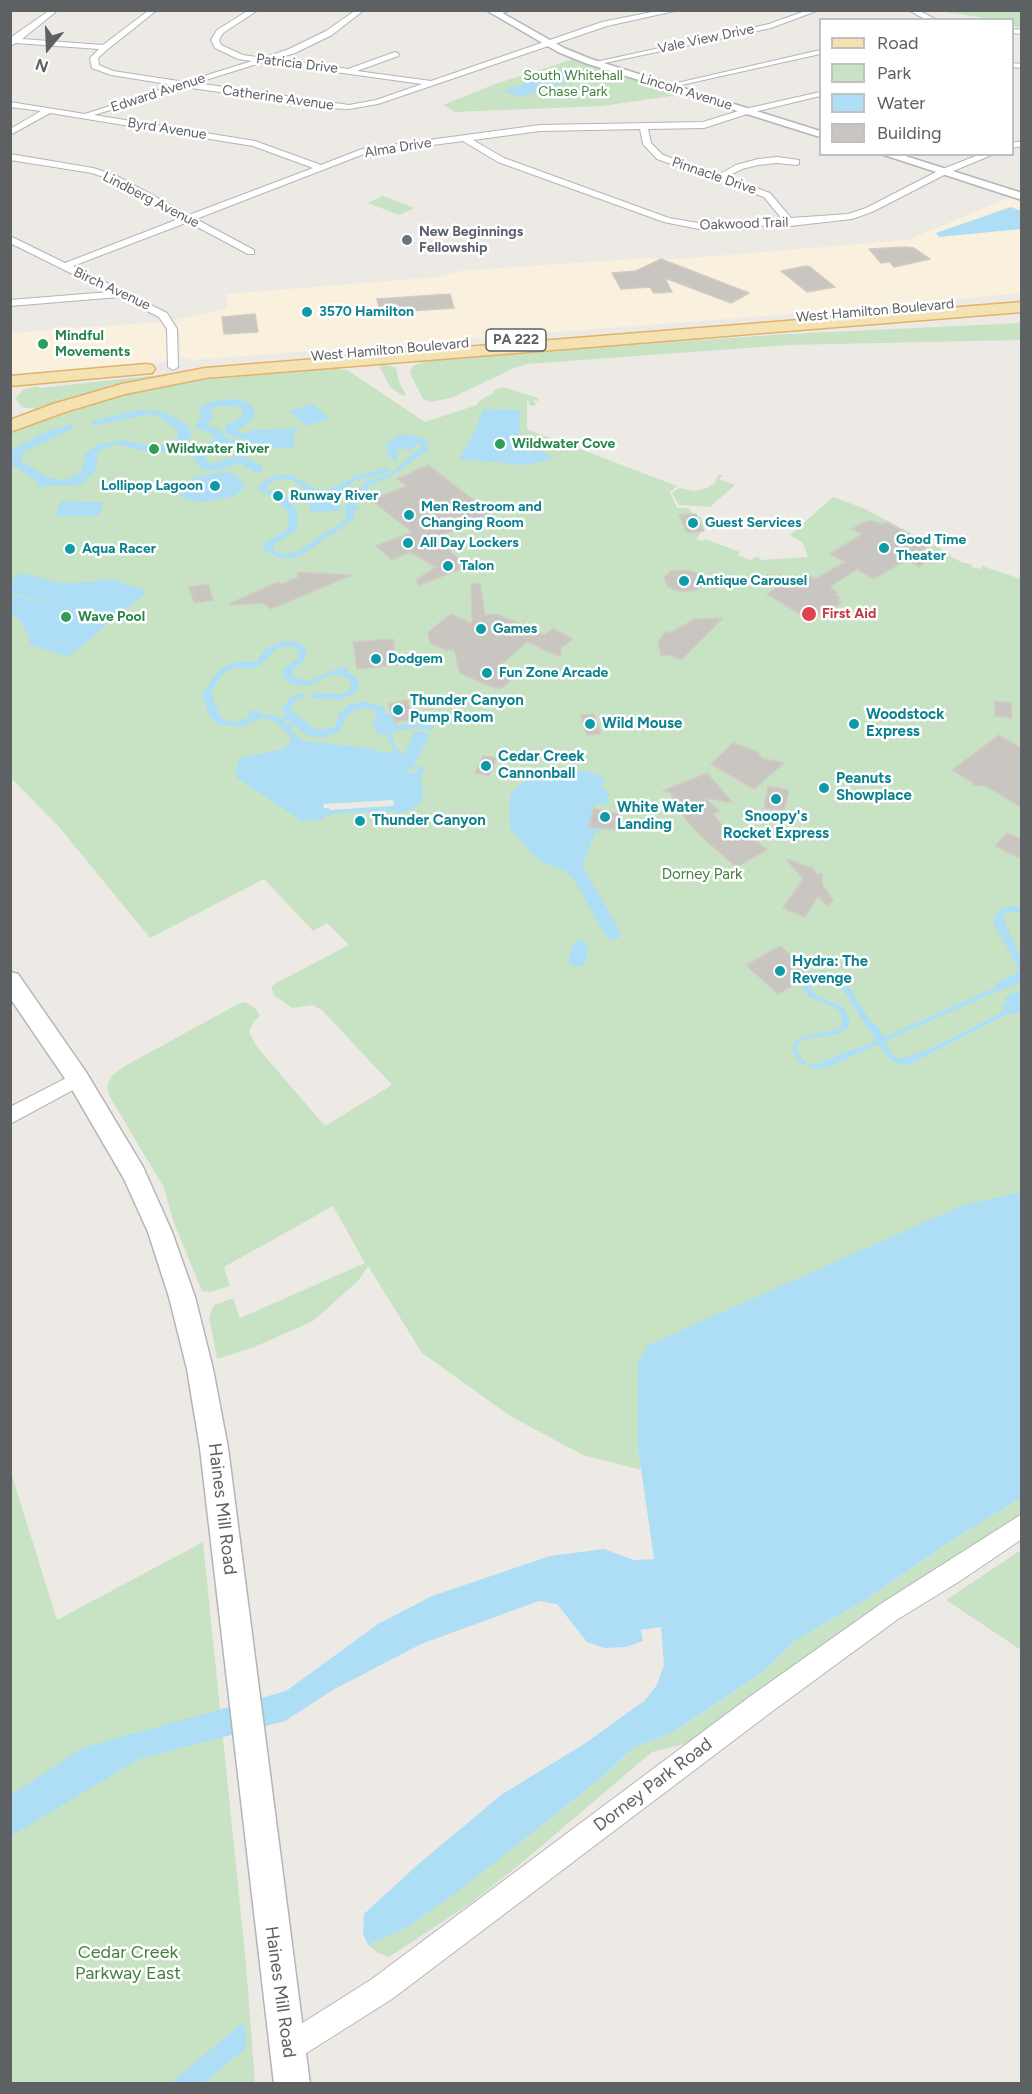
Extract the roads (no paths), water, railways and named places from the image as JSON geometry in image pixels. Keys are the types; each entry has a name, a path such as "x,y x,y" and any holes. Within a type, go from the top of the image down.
{"main road":[{"name":"West Hamilton Boulevard","path":"10,381 1022,299"},
{"name":"West Hamilton Boulevard","path":"51,411 148,383 228,370 1022,307"},
{"path":"51,411 33,412 13,403 14,393 23,387 54,377"},
{"name":"PA 222","path":"10,427 51,411"}],"street":[{"path":"12,42 55,10"},
{"path":"12,42 105,47 154,10"},
{"name":"Patricia Drive","path":"255,10 220,32 215,39 218,46 227,52 261,60 434,83"},
{"name":"Edward Avenue","path":"85,116 292,51 317,40 361,10"},
{"path":"493,12 510,10"},
{"name":"Catherine Avenue","path":"105,47 93,60 98,68 111,73 329,106 349,107 378,102 605,24 676,10"},
{"name":"Vale View Drive","path":"595,63 771,26 816,10"},
{"path":"911,10 929,18"},
{"name":"Lincoln Avenue","path":"493,12 550,44 595,63 819,134"},
{"path":"668,86 819,52"},
{"path":"349,71 394,54"},
{"name":"Alma Drive","path":"66,266 362,152 540,128 704,125 748,111 819,94"},
{"name":"Byrd Avenue","path":"10,104 255,144 320,167"},
{"path":"10,133 50,110"},
{"name":"Pinnacle Drive","path":"644,127 647,144 660,157 767,195 790,223"},
{"name":"Oakwood Trail","path":"465,138 491,156 678,223 723,227 837,219 860,214 943,172 985,156"},
{"path":"892,156 1022,197"},
{"name":"Lindberg Avenue","path":"10,157 102,174 251,252"},
{"path":"718,178 739,167 758,162 777,160 796,162"},
{"name":"Birch Avenue","path":"10,239 155,309 169,321 172,330 173,367"},
{"path":"10,303 124,294"},
{"name":"Haines Mill Road","path":"10,980 78,1079 134,1174 160,1232 182,1297 200,1369 214,1448 250,1750 296,2072"},
{"path":"10,1116 78,1079"},
{"name":"Dorney Park Road","path":"296,2072 382,1989 761,1704 890,1611 1022,1526"}],"water":[{"path":"561,70 580,72 581,77 521,97 504,91"},
{"path":"1011,207 1021,211 1021,229 939,237 936,233"},
{"path":"312,404 330,418 307,426 289,411"},
{"name":"Wildwater Cove","path":"483,409 520,410 519,436 554,459 525,465 459,459 474,433"},
{"name":"Wildwater River","path":"138,410 155,410 169,414 187,425 192,436 182,445 163,452 143,451 117,444 106,448 98,452 96,471 85,479 87,482 78,485 46,486 37,489 38,483 11,464 11,451 39,435 71,423 74,428 23,452 21,461 49,478 64,480 82,472 85,454 97,445 120,440 149,445 166,445 176,439 179,431 150,414 91,426 92,421"},
{"path":"297,428 298,431 294,432 294,447 248,449 249,432 253,430"},
{"name":"Runway River","path":"400,435 410,435 426,439 429,451 392,476 369,486 368,491 354,506 362,506 355,511 354,519 305,553 294,558 280,558 265,551 263,544 287,530 289,516 279,500 259,491 258,487 265,480 278,475 293,475 313,488 328,490 353,477 385,468 392,470 378,476 355,480 343,490 357,493 365,482 391,473 421,447 420,443 412,449 396,449 398,462 390,458 386,446 388,442","holes":["275,479 292,480 309,492 335,493 352,497 345,508 346,517 342,522 296,552 287,554 273,549 274,544 296,531 297,511 288,498 266,489"]},
{"path":"224,438 235,440 240,447 229,454 209,452 205,448 209,442"},
{"name":"Lollipop Lagoon","path":"227,471 237,476 243,484 244,488 235,496 205,502 188,500 180,495 192,478"},
{"path":"338,498 341,510 312,513 308,502"},
{"path":"61,501 104,502 98,516 55,516"},
{"name":"Wave Pool","path":"20,573 60,583 111,579 148,591 68,657 30,645 19,619 11,614 11,594 66,610 11,592 11,581"},
{"path":"283,641 298,642 307,649 305,660 292,671 294,677 307,681 342,667 347,668 348,672 358,679 359,688 354,694 340,700 312,698 312,693 341,694 349,690 351,684 342,676 331,675 308,686 292,684 282,676 284,668 297,659 299,653 292,646 278,648 259,666 249,669 235,668 225,672 220,678 211,693 221,718 235,723 248,717 250,711 259,710 260,714 278,716 302,741 366,748 388,753 399,750 404,755 415,731 430,734 412,770 408,769 407,772 415,773 419,766 425,767 421,779 423,799 416,807 395,816 395,811 330,814 330,816 324,816 324,819 302,821 237,778 235,770 240,758 283,749 291,742 291,737 269,719 259,719 241,727 217,724 210,717 202,695 220,669 233,663 257,661 266,648","holes":["393,801 391,806 330,810 323,804"]},
{"path":"302,693 306,695 305,697 298,699 291,708 292,711 315,729 335,726 340,712 350,704 367,702 384,707 386,714 392,713 397,726 413,723 434,726 431,731 413,728 378,735 372,722 377,714 373,709 362,708 348,714 340,731 322,738 306,735 282,710 289,698"},
{"path":"546,770 586,771 605,778 602,786 608,792 609,805 594,804 589,827 601,829 600,833 595,833 582,867 582,876 572,878 563,870 542,862 510,828 509,800 514,789 530,777"},
{"path":"1021,907 1021,912 1007,912 1003,918 1021,957 1021,982 1002,990 994,984 1019,972 1019,969 993,922 999,909"},
{"path":"823,971 839,975 846,982 872,1023 879,1027 893,1056 902,1059 929,1049 932,1053 910,1064 901,1065 892,1061 880,1047 840,985 833,977 826,975 813,977 810,987 817,996 843,1007 850,1020 849,1027 839,1034 805,1039 797,1046 797,1052 807,1064 818,1064 853,1049 863,1047 866,1050 829,1067 817,1069 800,1063 792,1051 795,1041 801,1037 838,1029 842,1024 842,1017 837,1009 808,996 801,986 805,979 816,972"},
{"path":"1021,989 1021,1012 1008,1014 1000,1006 1008,1003 1004,998"},
{"path":"1021,1192 1021,1498 954,1539 862,1602 796,1640 764,1671 675,1731 633,1748 606,1774 541,1826 457,1892 406,1928 368,1945 363,1934 364,1914 415,1867 501,1795 584,1744 644,1701 657,1685 664,1665 661,1627 641,1630 643,1641 626,1647 605,1648 587,1642 557,1604 539,1601 421,1644 333,1690 285,1721 139,1759 11,1836 11,1795 82,1748 286,1691 378,1624 432,1596 550,1556 604,1549 634,1560 654,1559 638,1448 638,1363 648,1345 963,1205"},
{"path":"244,2022 247,2047 204,2083 170,2083"}],"waterway":[{"path":"258,469 241,459 216,467 206,466 199,459 199,453 215,446 220,438 217,432 201,427 207,417 205,408 216,403 244,404 249,412 248,418 232,426 230,432 240,437 259,435"},
{"path":"283,720 287,718"},
{"path":"289,726 293,724"},
{"name":"Thunder Canyon","path":"386,727 398,758"},
{"path":"600,833 601,828"},
{"path":"568,855 613,934"},
{"path":"577,961 580,946"},
{"path":"860,1050 1004,986"},
{"path":"931,1051 1022,1004"}],"place":[{"name":"New Beginnings Fellowship","path":"407,240"},
{"name":"3570 Hamilton","path":"307,312"},
{"name":"Mindful Movements","path":"43,344"},
{"name":"Wildwater Cove","path":"500,444"},
{"name":"Wildwater River","path":"154,449"},
{"name":"Lollipop Lagoon","path":"215,486"},
{"name":"Runway River","path":"278,496"},
{"name":"Men Restroom and Changing Room","path":"409,515"},
{"name":"Guest Services","path":"693,523"},
{"name":"All Day Lockers","path":"408,543"},
{"name":"Good Time Theater","path":"884,548"},
{"name":"Aqua Racer","path":"70,549"},
{"name":"Talon","path":"448,566"},
{"name":"Antique Carousel","path":"684,581"},
{"name":"First Aid","path":"809,614"},
{"name":"Wave Pool","path":"66,617"},
{"name":"Games","path":"481,629"},
{"name":"Dodgem","path":"376,659"},
{"name":"Fun Zone Arcade","path":"487,673"},
{"name":"Thunder Canyon Pump Room","path":"398,710"},
{"name":"Wild Mouse","path":"590,724"},
{"name":"Woodstock Express","path":"854,724"},
{"name":"Cedar Creek Cannonball","path":"486,766"},
{"name":"Peanuts Showplace","path":"824,788"},
{"name":"Snoopy's Rocket Express","path":"776,799"},
{"name":"White Water Landing","path":"605,817"},
{"name":"Thunder Canyon","path":"360,821"},
{"name":"Hydra: The Revenge","path":"780,971"}],"park label":[{"name":"South Whitehall Chase Park","path":"573,84"},
{"name":"Dorney Park","path":"702,875"},
{"name":"Cedar Creek Parkway East","path":"128,1963"}]}
